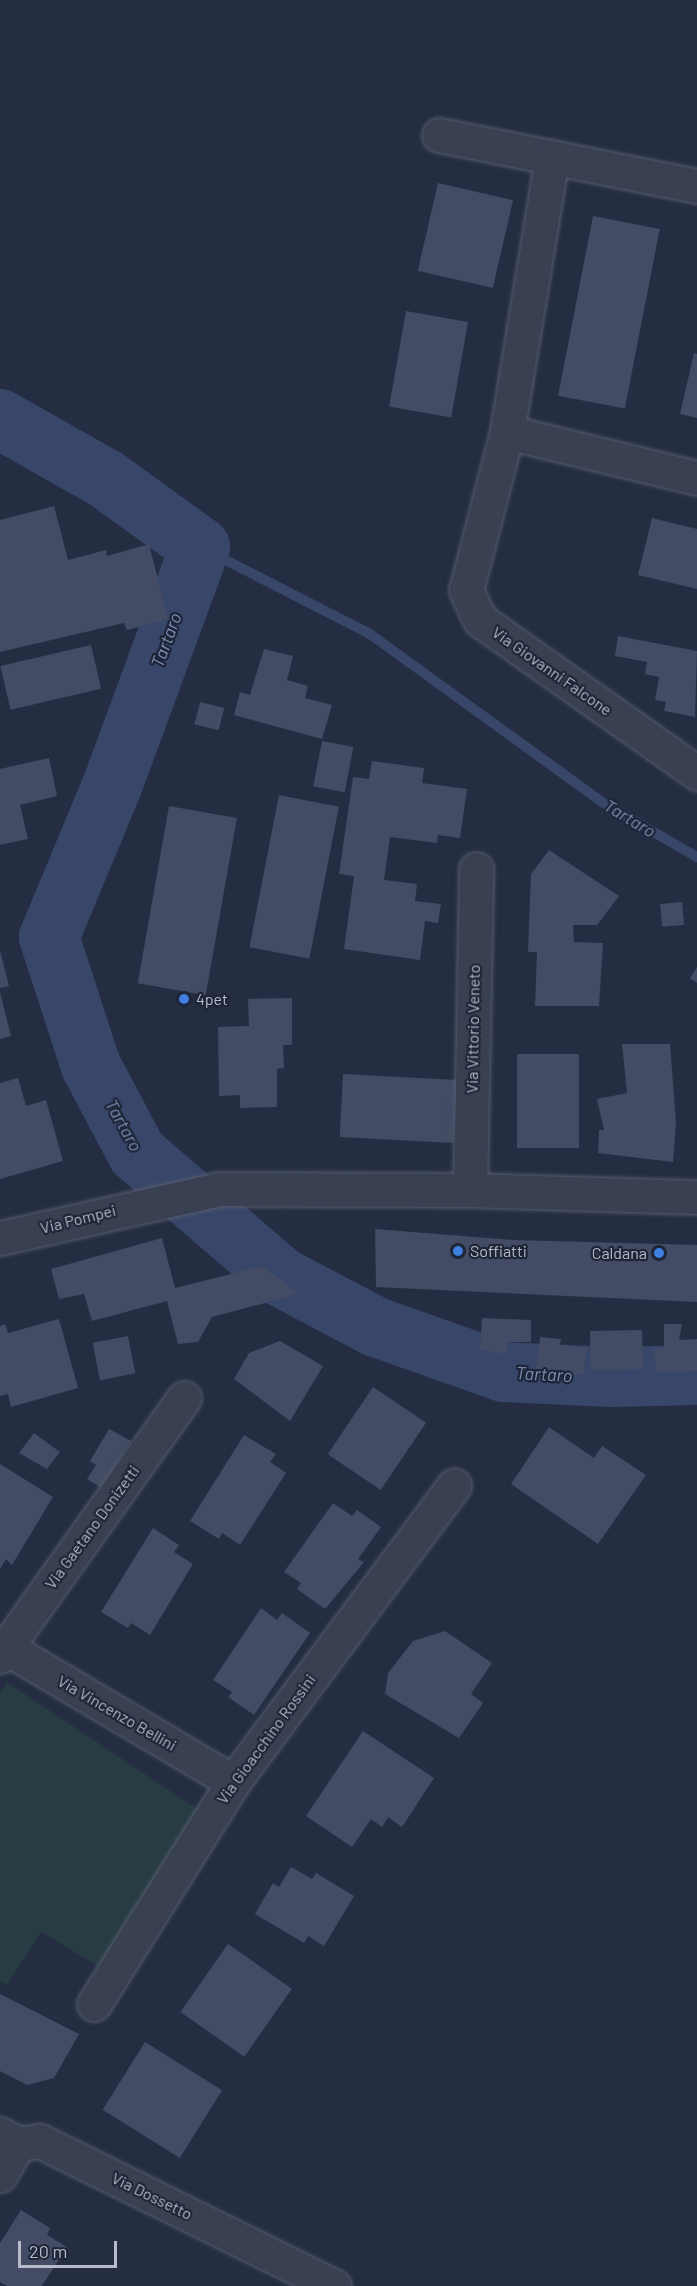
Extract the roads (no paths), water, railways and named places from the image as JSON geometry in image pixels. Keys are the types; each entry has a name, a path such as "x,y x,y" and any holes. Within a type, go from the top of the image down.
{"street":[{"path":"439,135 697,186"},
{"name":"Via Giovanni Falcone","path":"552,158 507,432 466,590 480,620 697,773"},
{"path":"507,432 697,478"},
{"name":"Via Vittorio Veneto","path":"470,1190 476,869"},
{"name":"Via Pompei","path":"0,1238 157,1200 219,1189 470,1190"},
{"path":"470,1190 697,1197"},
{"name":"Via Gaetano Donizetti","path":"2,1649 184,1398"},
{"name":"Via Gioacchino Rossini","path":"94,2004 233,1782 454,1485"},
{"name":"Via Vincenzo Bellini","path":"2,1649 233,1782"},
{"path":"0,2175 9,2139"},
{"name":"Via Dossetto","path":"9,2139 40,2141 334,2286"}],"waterway":[{"name":"Tartaro","path":"0,419 106,479 200,547 112,786 49,937 91,1066 137,1153 281,1277 376,1327 504,1372 611,1377 697,1375"},
{"name":"Tartaro","path":"200,547 370,634 602,802 697,857"}],"place":[{"name":"4pet","path":"184,999"},
{"name":"Soffiatti","path":"458,1251"},
{"name":"Caldana","path":"659,1253"}]}
